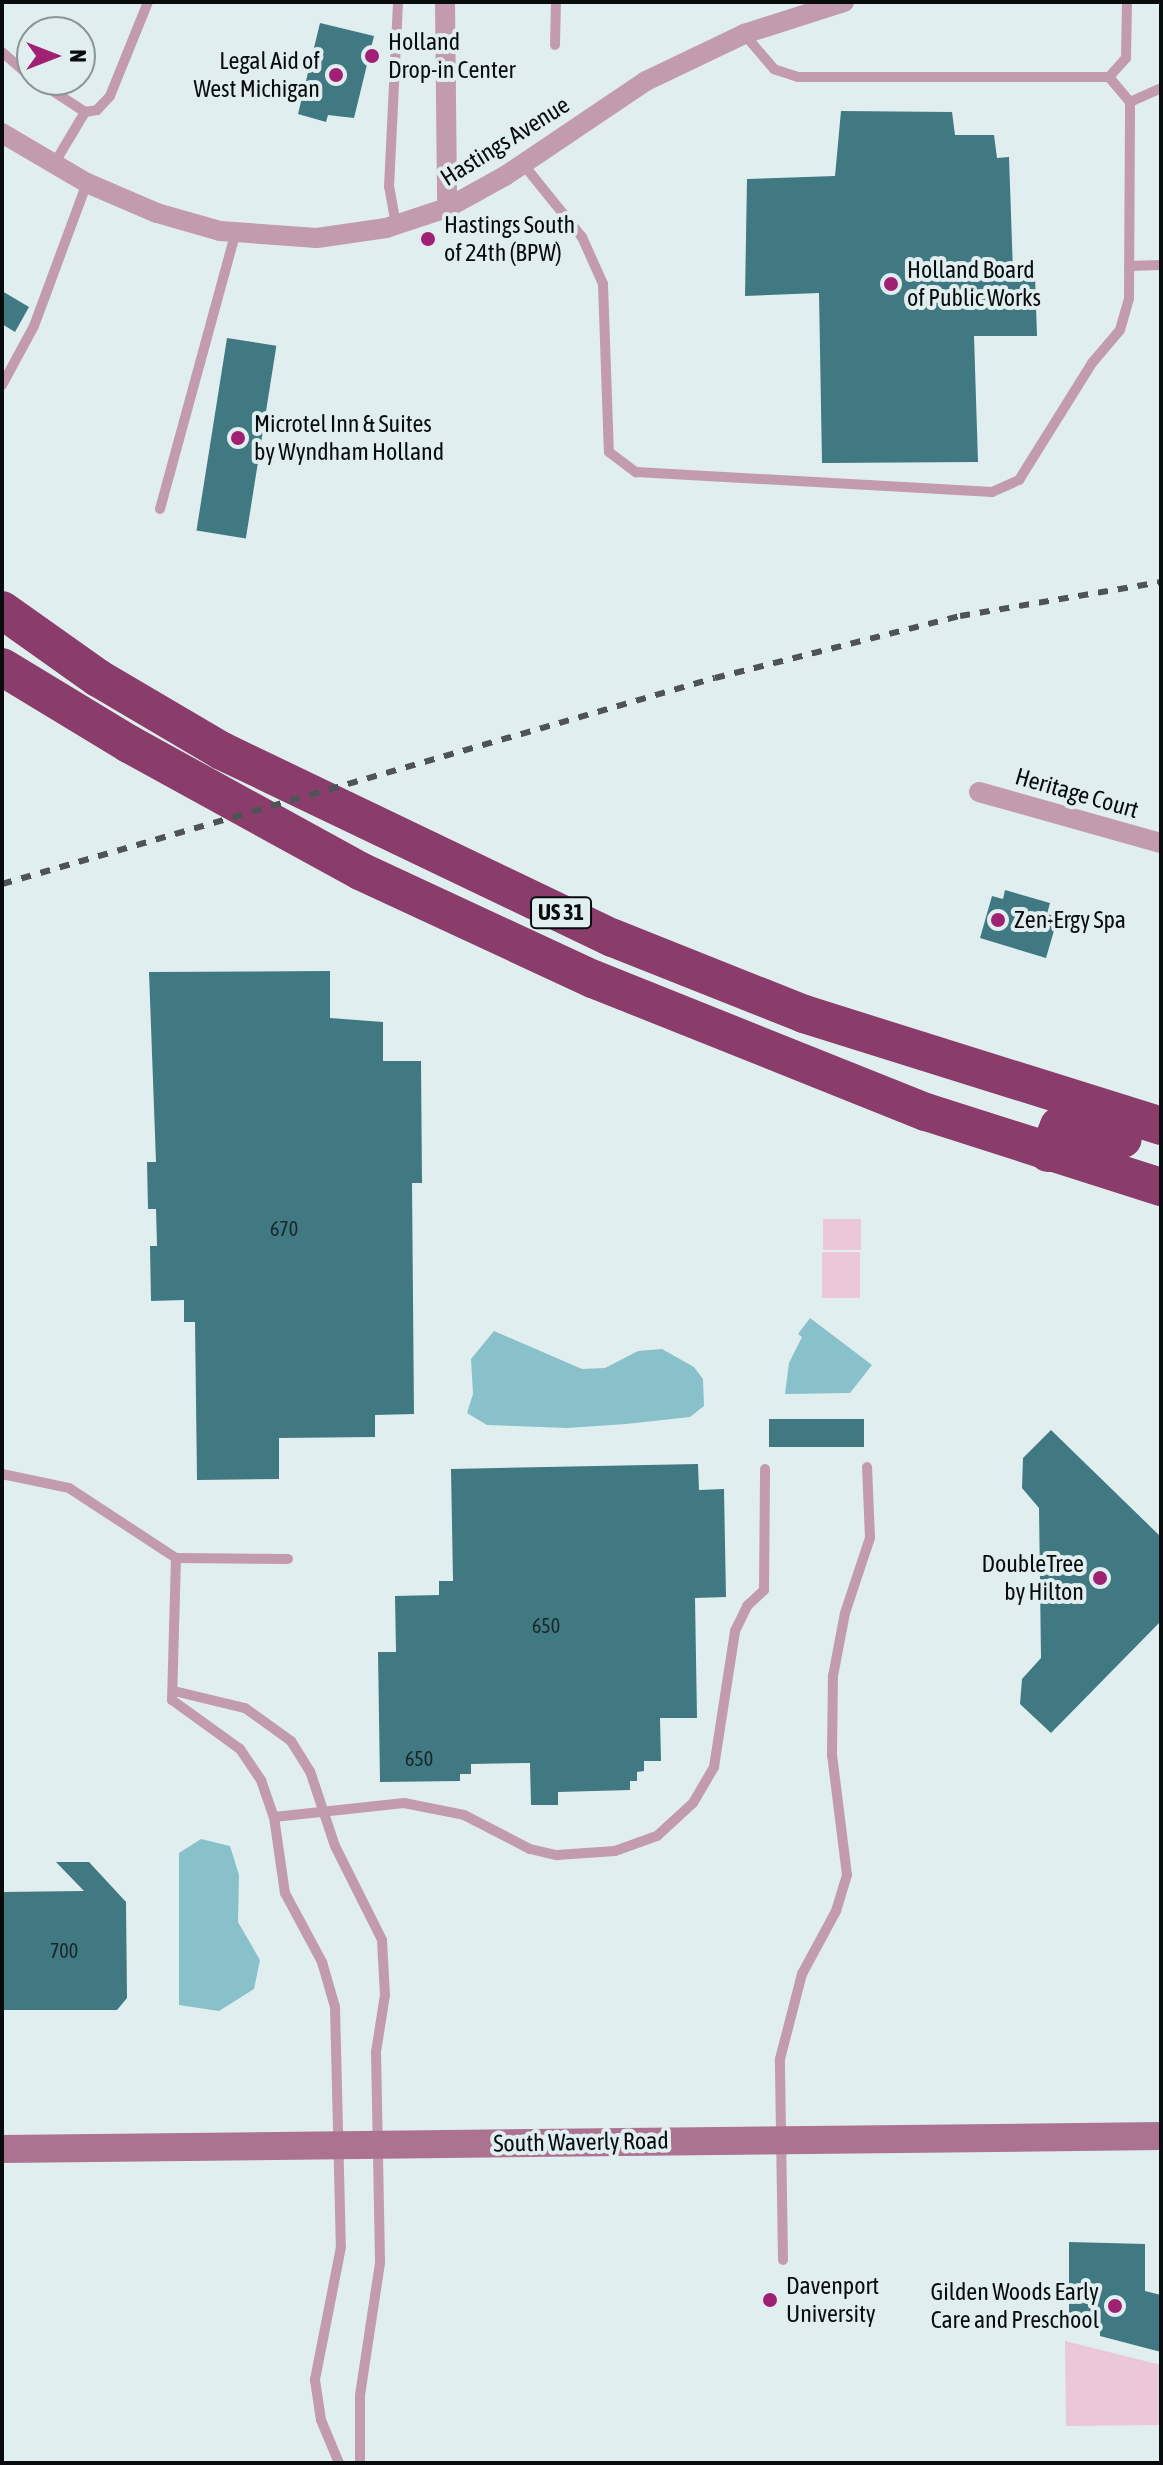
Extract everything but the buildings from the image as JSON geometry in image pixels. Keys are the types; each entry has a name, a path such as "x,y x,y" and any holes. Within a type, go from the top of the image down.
{"highway":[{"name":"US 31","path":"2,610 98,678 222,751 613,938 804,1014 1161,1126"},
{"name":"US 31","path":"2,667 210,790 415,896 593,979 926,1112 1161,1187"},
{"path":"1048,1153 1053,1130 1064,1125 1161,1149"}],"main road":[{"name":"South Waverly Road","path":"2,2149 1161,2136"}],"street":[{"path":"445,2 447,208"},
{"name":"Hastings Avenue","path":"2,133 87,183 157,213 236,232 317,238 396,225 447,208 523,164 646,81 744,34 844,2"},
{"name":"Heritage Court","path":"979,792 1161,843"}],"lane":[{"path":"60,96 85,112 97,110 110,96 148,2"},
{"path":"396,225 389,187 398,2"},
{"path":"555,45 556,2"},
{"path":"744,34 774,69 798,77 1109,77 1126,58 1127,2"},
{"path":"523,164 582,237 603,284 609,452 636,472 992,492 1019,480 1092,363 1120,330 1129,299 1130,102 1109,77"},
{"path":"1130,102 1161,88"},
{"path":"53,164 85,112"},
{"path":"2,385 34,326 87,183"},
{"path":"160,509 236,232"},
{"path":"1129,266 1161,265"},
{"path":"783,2260 779,2067 787,2018 847,1875 832,1754 833,1676 845,1613 870,1538 867,1467"},
{"path":"274,1817 322,1809 404,1803 435,1807 464,1815 530,1849 557,1855 615,1851 657,1836 676,1822 714,1767 735,1631 747,1606 764,1590 765,1469"},
{"path":"2,1474 69,1488 176,1558 288,1559"},
{"path":"173,1696 176,1558"},
{"path":"173,1696 233,1703 276,1726 304,1759 335,1846 375,1919 384,1950 385,1995 376,2052 380,2263 360,2396 360,2463"},
{"path":"173,1696 240,1749 261,1780 274,1817 285,1893 322,1962 335,2007 341,2247 315,2380 321,2420 339,2463"}],"shaded area":[{"path":"823,1219 861,1219 861,1250 823,1250"},
{"path":"822,1252 860,1252 860,1298 822,1298"},
{"path":"1065,2341 1161,2365 1161,2425 1066,2426"}],"water":[{"path":"810,1318 872,1365 850,1393 785,1394 789,1363 802,1337 798,1334"},
{"path":"494,1331 582,1369 605,1368 638,1351 662,1349 694,1367 703,1379 704,1406 690,1417 626,1424 567,1428 487,1425 467,1413 473,1394 471,1359"},
{"path":"201,1839 230,1846 239,1875 238,1922 260,1960 254,1989 219,2011 179,2005 179,1853"}],"railway":[{"path":"2,884 715,678 960,616 1161,582"}],"place":[{"name":"Holland Drop-in Center","path":"372,56"},
{"name":"Legal Aid of West Michigan","path":"336,75"},
{"name":"Hastings South of 24th (BPW)","path":"428,239"},
{"name":"Holland Board of Public Works","path":"891,284"},
{"name":"Microtel Inn & Suites by Wyndham Holland","path":"238,438"},
{"name":"Zen-Ergy Spa","path":"998,920"},
{"name":"DoubleTree by Hilton","path":"1100,1578"},
{"name":"Davenport University","path":"770,2300"},
{"name":"Gilden Woods Early Care and Preschool","path":"1115,2306"}]}
